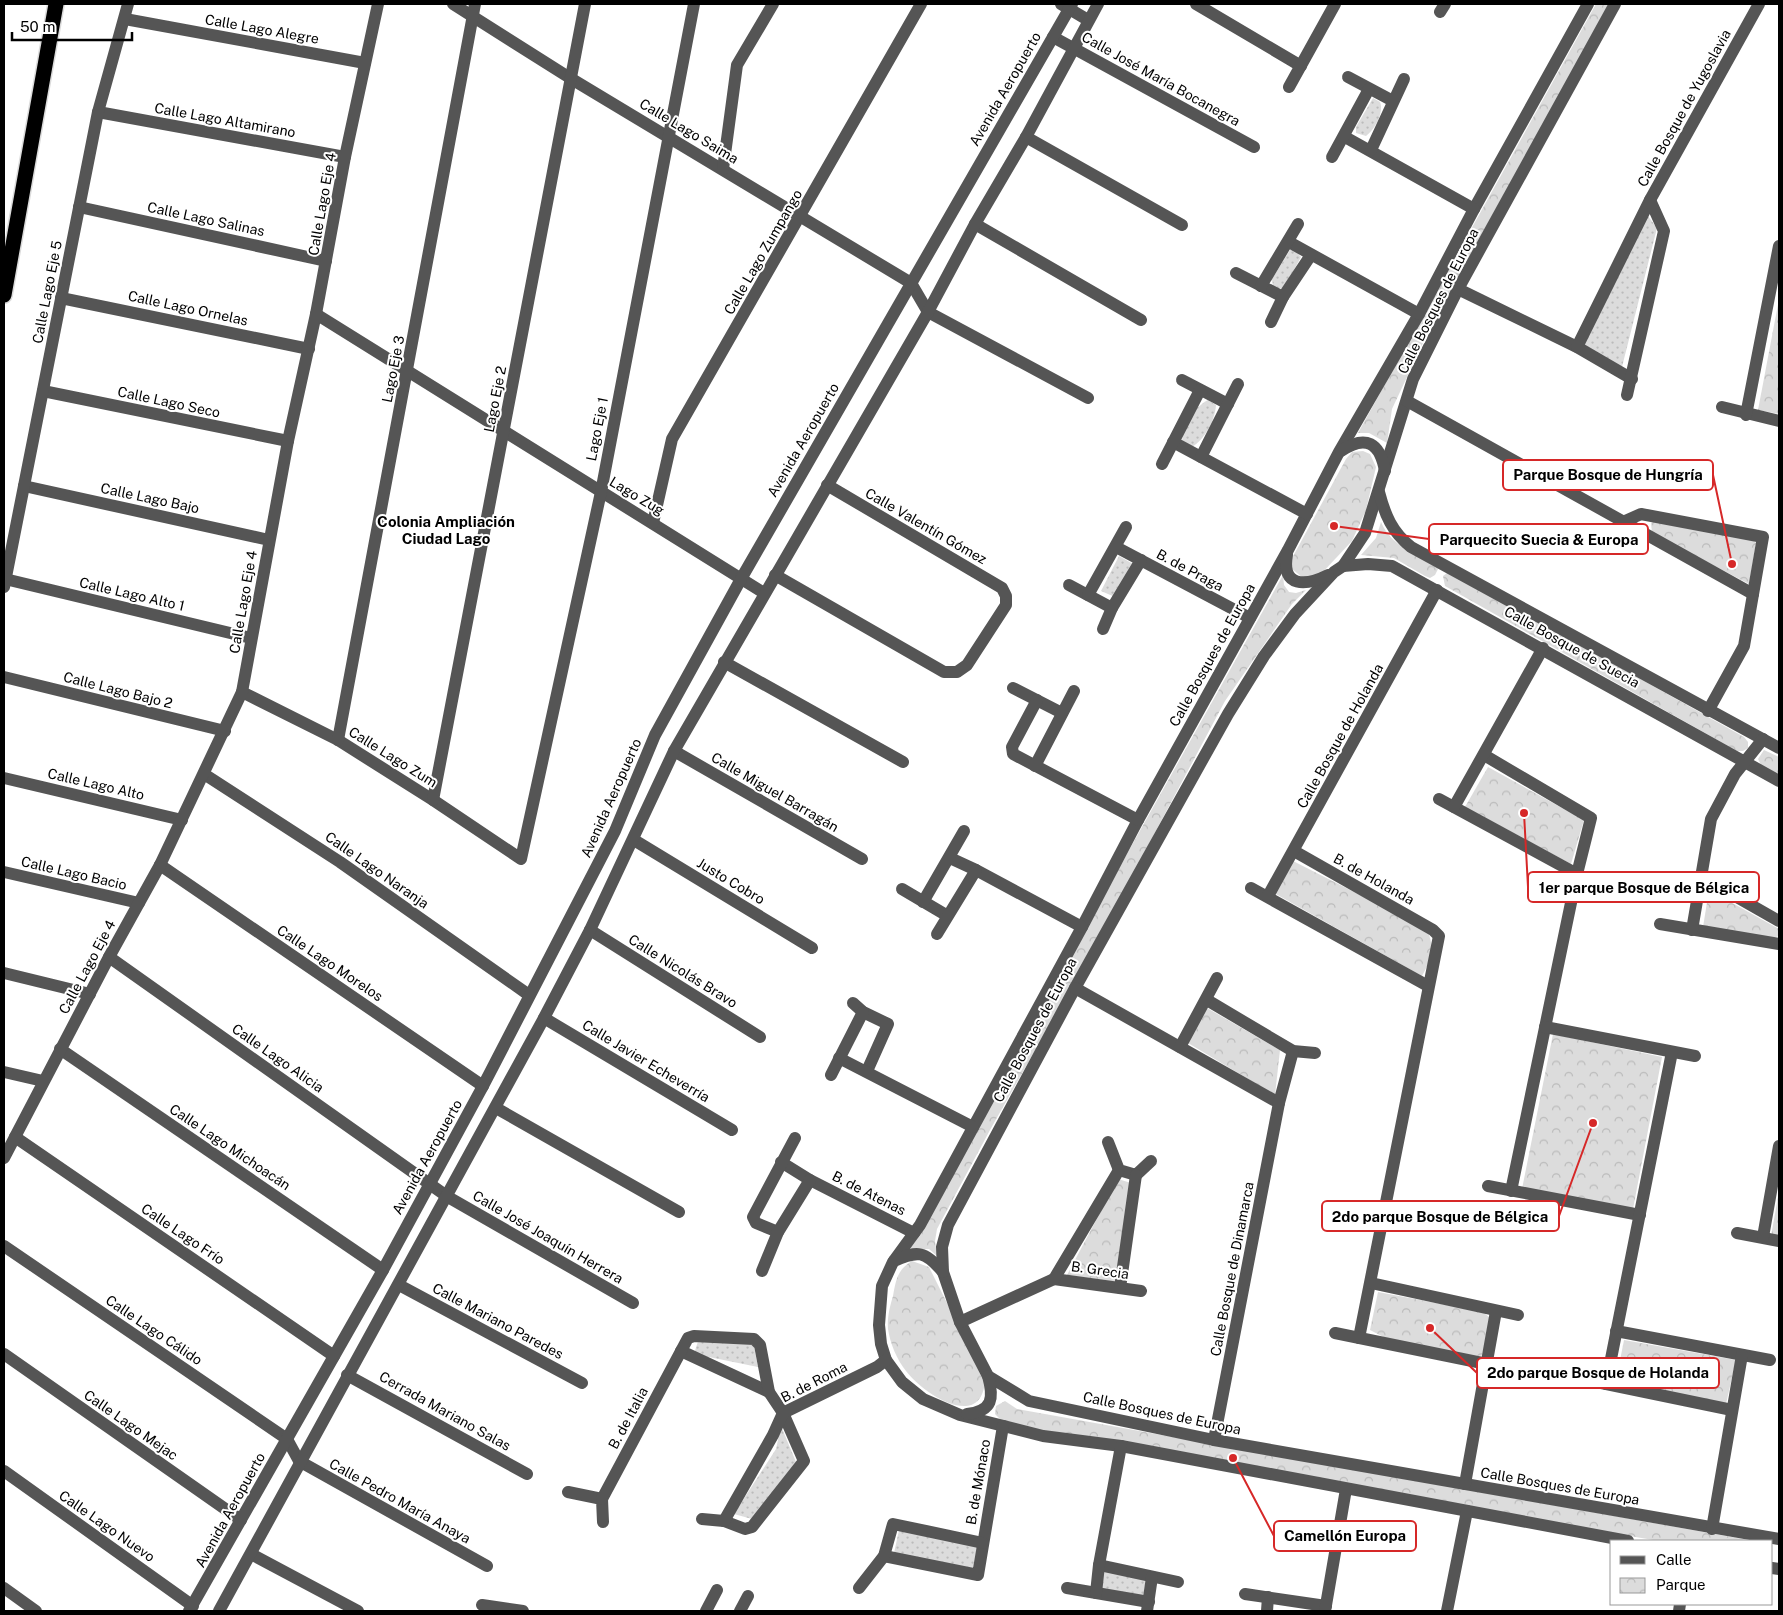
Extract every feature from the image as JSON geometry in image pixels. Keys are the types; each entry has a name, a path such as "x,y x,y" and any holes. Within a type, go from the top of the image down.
{"highway":[{"path":"4,295 56,4"}],"street":[{"name":"Calle Lago Eje 5","path":"4,583 98,112 128,4"},
{"name":"Calle Lago Eje 4","path":"4,1158 60,1048 160,865 242,692 288,441 309,348 345,158 378,4"},
{"name":"Calle Lago Saima","path":"453,4 474,10 570,78 911,283"},
{"name":"Lago Eje 2","path":"433,800 585,4"},
{"name":"Lago Eje 1","path":"520,859 601,492 694,4"},
{"path":"722,169 737,65 773,4"},
{"name":"Calle Lago Zumpango","path":"653,523 672,439 802,216 921,4"},
{"path":"218,1611 251,1554 299,1461 448,1197 544,1018 634,840 674,751 928,312 1098,4"},
{"path":"1196,4 1301,66"},
{"path":"1289,87 1335,4"},
{"name":"Calle Bosques de Europa","path":"1615,4 1458,289 1414,379 1365,533 1339,569 1295,614 1264,656 1228,714 1075,988 948,1226 942,1247 943,1272 960,1322 988,1376 1029,1401 1214,1440 1712,1529 1779,1539"},
{"name":"Calle Bosque de Yugoslavia","path":"1577,348 1650,200 1759,4"},
{"name":"Calle Bosques de Europa","path":"1583,5 1419,314 1339,452 1288,550 1138,820 973,1127 914,1233 893,1262 882,1286 879,1305 881,1344 886,1360 902,1382 923,1399 960,1414 1043,1436 1121,1446 1623,1540"},
{"path":"1068,6 1088,20"},
{"name":"Avenida Aeropuerto","path":"191,1608 383,1270 483,1086 628,802 655,735 741,579 1053,38 1068,6"},
{"name":"Lago Eje 3","path":"338,740 474,10"},
{"name":"Calle Lago Alegre","path":"125,19 365,63"},
{"name":"Calle José María Bocanegra","path":"1053,38 1254,147"},
{"path":"1348,76 1393,101"},
{"path":"1371,150 1404,79"},
{"path":"1332,157 1345,137 1369,89"},
{"name":"Calle Lago Altamirano","path":"98,112 345,158"},
{"path":"1026,137 1182,225"},
{"path":"1345,137 1474,209"},
{"name":"Calle Bosque de Yugoslavia","path":"1627,395 1664,231 1650,200"},
{"name":"Calle Lago Salinas","path":"79,207 326,261"},
{"path":"975,224 1142,320"},
{"path":"1261,286 1298,224"},
{"path":"1289,242 1419,314"},
{"path":"1746,415 1775,282 1779,246"},
{"path":"1272,322 1284,297 1311,254"},
{"path":"1236,274 1284,297"},
{"path":"911,283 928,312 1088,398"},
{"path":"1458,289 1577,348 1632,379"},
{"name":"Calle Lago Ornelas","path":"61,298 309,348"},
{"name":"Lago Zug","path":"316,314 764,593"},
{"path":"1182,380 1228,404"},
{"path":"1201,457 1238,384"},
{"path":"1162,464 1200,390"},
{"name":"Calle Lago Seco","path":"43,391 288,441"},
{"path":"1407,401 1753,594"},
{"path":"1722,407 1746,415 1779,421"},
{"path":"1173,442 1307,514"},
{"path":"1339,452 1352,443 1367,443 1377,448 1382,455 1385,474"},
{"name":"Calle Valentín Gómez","path":"775,575 944,672 956,672 967,665 1006,605 1006,596 1002,588 827,485"},
{"name":"Calle Lago Bajo","path":"24,486 269,540"},
{"name":"Calle Bosque de Suecia","path":"1379,492 1389,523 1399,537 1411,547 1708,711 1779,748"},
{"path":"1623,522 1642,514 1763,537 1744,646 1708,711"},
{"path":"1088,595 1126,527"},
{"name":"B. de Praga","path":"1116,547 1250,618"},
{"path":"1288,550 1287,570 1290,577 1296,582 1306,584 1339,569"},
{"path":"1103,629 1112,608 1141,560"},
{"name":"Calle Bosque de Suecia","path":"1339,569 1368,564 1392,566 1543,648 1779,781"},
{"name":"Calle Lago Alto 1","path":"4,583 251,638"},
{"path":"1069,585 1112,608"},
{"name":"Calle Bosque de Holanda","path":"1268,896 1437,590"},
{"path":"1454,807 1543,648"},
{"path":"724,662 903,762"},
{"name":"Calle Lago Bajo 2","path":"4,677 225,731"},
{"path":"1013,688 1062,713"},
{"path":"1035,766 1074,691"},
{"name":"Calle Lago Zum","path":"242,692 338,740 433,800 520,859"},
{"path":"1036,700 1012,752 1138,820"},
{"path":"1692,930 1711,819 1727,786 1763,739"},
{"name":"Calle Miguel Barragán","path":"674,751 862,859"},
{"path":"1484,755 1591,818 1577,874 1511,1191"},
{"name":"Calle Lago Naranja","path":"204,774 340,862 529,995"},
{"name":"Calle Lago Alto","path":"4,778 182,820"},
{"path":"1439,799 1577,874"},
{"path":"628,802 647,810"},
{"path":"923,902 964,832"},
{"name":"Justo Cobro","path":"634,840 812,948"},
{"name":"B. de Holanda","path":"1294,851 1438,934 1439,938 1428,986"},
{"path":"950,858 1082,927"},
{"name":"Calle Lago Morelos","path":"160,865 483,1086"},
{"path":"937,934 946,915 976,870"},
{"name":"Calle Lago Bacio","path":"4,872 138,903"},
{"path":"1700,876 1779,921"},
{"path":"1251,888 1428,986 1371,1283 1358,1338"},
{"path":"902,889 946,915"},
{"path":"1660,924 1779,944"},
{"name":"Calle Nicolás Bravo","path":"590,930 760,1037"},
{"name":"Calle Lago Alicia","path":"109,957 448,1197"},
{"path":"4,973 90,994"},
{"path":"1180,1047 1217,978"},
{"path":"1075,988 1279,1103"},
{"path":"1206,1000 1293,1051 1315,1053"},
{"path":"853,1003 863,1012 888,1024 867,1071"},
{"path":"831,1075 863,1012"},
{"name":"Calle Javier Echeverría","path":"544,1018 732,1130"},
{"path":"1545,1027 1695,1056"},
{"name":"Calle Lago Michoacán","path":"60,1048 383,1270"},
{"name":"Calle Bosque de Dinamarca","path":"1214,1440 1279,1103 1293,1051"},
{"path":"1606,1384 1672,1052"},
{"path":"839,1058 973,1127"},
{"path":"4,1072 43,1081"},
{"path":"496,1108 679,1212"},
{"name":"Calle Lago Frío","path":"15,1137 334,1356"},
{"path":"778,1232 753,1220 781,1162 795,1138"},
{"path":"1108,1142 1119,1170"},
{"path":"1763,1237 1776,1187 1779,1146"},
{"name":"B. de Atenas","path":"781,1162 810,1180 914,1233"},
{"path":"1120,1288 1136,1175 1151,1162"},
{"path":"1119,1170 1136,1175"},
{"path":"960,1322 1054,1279 1119,1170"},
{"name":"B. de Atenas","path":"762,1271 778,1232 810,1180"},
{"path":"1488,1186 1640,1215"},
{"name":"Calle José Joaquín Herrera","path":"448,1197 633,1304"},
{"path":"1737,1233 1779,1240"},
{"name":"Calle Lago Cálido","path":"4,1246 287,1439"},
{"path":"893,1262 909,1254 920,1253 929,1257 943,1272"},
{"name":"B. Grecia","path":"1054,1279 1141,1291"},
{"path":"1371,1283 1496,1312 1518,1315"},
{"name":"Calle Mariano Paredes","path":"399,1285 582,1383"},
{"path":"1465,1484 1496,1312"},
{"path":"1616,1331 1770,1360"},
{"path":"1335,1333 1487,1364"},
{"name":"B. de Italia","path":"602,1499 688,1338 692,1336 757,1340 760,1345 768,1392 783,1413 804,1458 803,1464 752,1527 745,1529 724,1521"},
{"name":"B. de Italia","path":"681,1351 768,1392"},
{"name":"Calle Lago Mejac","path":"4,1354 241,1520"},
{"path":"1712,1529 1742,1355"},
{"name":"B. de Roma","path":"724,1521 773,1435 783,1413 876,1367 886,1360"},
{"name":"Cerrada Mariano Salas","path":"347,1375 527,1474"},
{"path":"960,1414 978,1413 986,1408 991,1400 992,1390 988,1376"},
{"path":"1587,1380 1732,1410"},
{"name":"B. de Mónaco","path":"884,1556 976,1576 979,1574 1003,1426"},
{"path":"287,1439 299,1461"},
{"path":"1096,1593 1099,1565 1121,1446"},
{"name":"Calle Pedro María Anaya","path":"299,1461 487,1566"},
{"name":"Calle Lago Nuevo","path":"4,1471 191,1608"},
{"path":"1245,1594 1325,1608 1346,1489"},
{"path":"568,1492 602,1499 604,1522"},
{"path":"1447,1611 1467,1511"},
{"path":"702,1519 724,1521"},
{"name":"B. de Mónaco","path":"859,1588 884,1556 890,1527 895,1524 983,1544"},
{"path":"251,1554 358,1611"},
{"path":"1099,1565 1178,1582"},
{"path":"1067,1588 1096,1593 1148,1607 1152,1576"},
{"path":"4,1588 36,1611"},
{"path":"706,1611 717,1590"},
{"path":"740,1611 748,1596"},
{"path":"1267,1611 1268,1597"},
{"path":"482,1605 523,1611"}],"green space":[{"path":"1596,4 1609,4 1431,326 1392,409 1387,443 1369,433 1358,433"},
{"path":"1373,98 1380,102 1381,106 1378,120 1366,136 1356,133 1356,127"},
{"path":"1648,216 1657,228 1622,367 1575,341"},
{"path":"1290,250 1295,250 1301,257 1284,288 1278,289 1273,286 1272,279"},
{"path":"1779,299 1779,414 1758,410"},
{"path":"1208,400 1216,405 1214,417 1205,434 1192,447 1182,442 1184,429 1193,412"},
{"path":"1363,451 1370,454 1376,467 1366,510 1352,541 1321,574 1303,578 1292,569 1291,560 1346,459 1352,452"},
{"path":"1656,520 1752,539 1756,543 1749,584 1652,533 1651,523"},
{"path":"1381,522 1385,530 1397,543 1436,564 1438,569 1435,575 1430,578 1425,576 1394,558 1361,555 1376,538"},
{"path":"1119,556 1133,564 1115,597 1101,591"},
{"path":"1447,573 1453,574 1744,737 1748,742 1748,748 1743,751 1737,751 1445,586 1443,576"},
{"path":"1283,575 1284,585 1289,592 1296,593 1306,590 1292,604 1225,701 1101,934 990,1130 937,1229 935,1241 937,1256 929,1249 906,1249"},
{"path":"1764,750 1779,757 1779,775 1761,765 1758,759"},
{"path":"1488,767 1584,820 1571,864 1465,807"},
{"path":"1293,861 1427,929 1432,948 1428,964 1422,976 1274,893"},
{"path":"1709,890 1779,929 1779,936 1770,939 1703,927"},
{"path":"1207,1008 1280,1050 1275,1095 1188,1043"},
{"path":"1553,1034 1662,1057 1633,1209 1522,1189"},
{"path":"1118,1179 1131,1183 1116,1282 1067,1275"},
{"path":"1779,1197 1779,1238 1771,1236"},
{"path":"912,1261 929,1267 985,1379 982,1395 974,1403 964,1406 952,1404 938,1398 914,1380 894,1351 888,1329 889,1312 898,1276 903,1268"},
{"path":"1378,1292 1483,1312 1490,1318 1487,1340 1480,1360 1395,1343 1370,1330"},
{"path":"699,1338 753,1341 758,1367 694,1354"},
{"path":"1624,1340 1736,1360 1726,1404 1616,1381"},
{"path":"1005,1401 1017,1409 1748,1540 1653,1540 1092,1444 1002,1421 995,1414 996,1406"},
{"path":"781,1426 796,1462 752,1519 734,1514 776,1449"},
{"path":"899,1530 977,1547 974,1571 894,1553"},
{"path":"1104,1570 1146,1579 1143,1597 1101,1590"}],"place":[{"name":"Parquecito Suecia & Europa","path":"1334,526"},
{"name":"Parque Bosque de Hungría","path":"1732,564"},
{"name":"1er parque Bosque de Bélgica","path":"1524,813"},
{"name":"2do parque Bosque de Bélgica","path":"1593,1123"},
{"name":"2do parque Bosque de Holanda","path":"1430,1328"},
{"name":"Camellón Europa","path":"1233,1458"}],"district":[{"name":"Colonia Ampliación Ciudad Lago","path":"446,530"}]}
